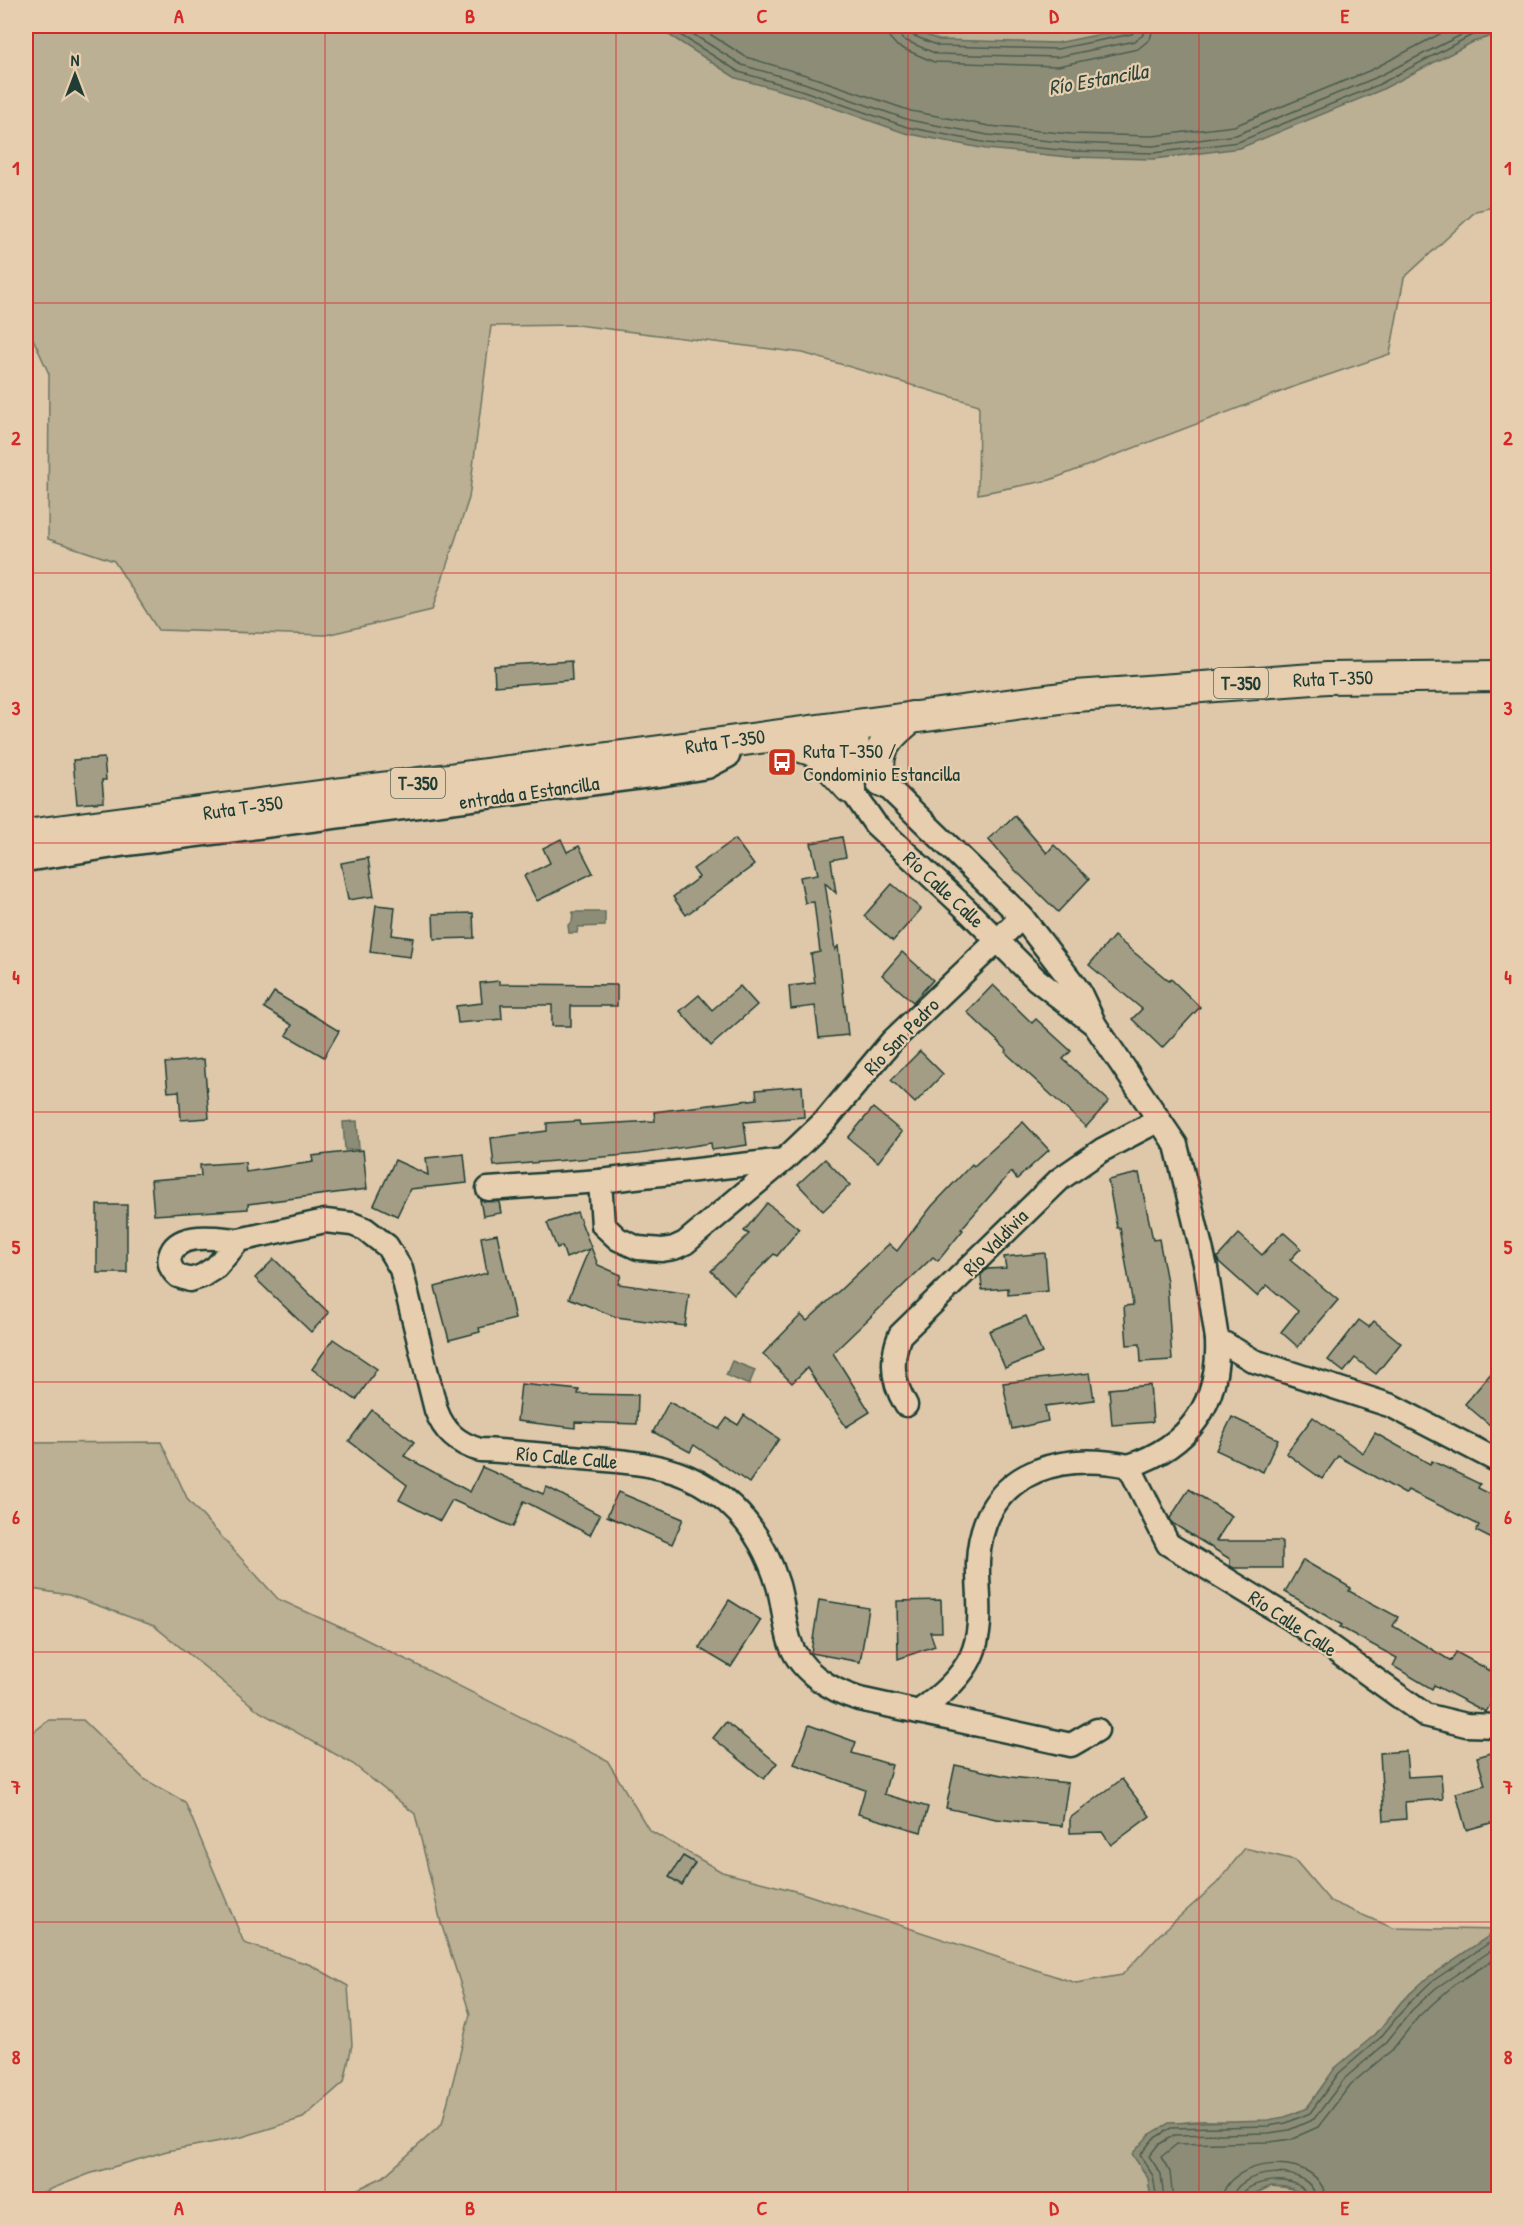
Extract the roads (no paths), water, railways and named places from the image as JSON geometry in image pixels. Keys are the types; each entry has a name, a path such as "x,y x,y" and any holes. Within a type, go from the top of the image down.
{"main road":[{"name":"Ruta T-350","path":"26,835 766,735 1076,696 1254,682 1402,676 1498,676"},
{"path":"882,782 879,772 880,751 892,733 912,717"},
{"path":"766,735 817,752 850,788"}],"street":[{"name":"Río Calle Calle","path":"843,725 866,766 1022,917 1079,990 1095,1025 1176,1145 1206,1268 1217,1339 1216,1373 1206,1405 1197,1419 1174,1444 1160,1453 1129,1466 1168,1544 1293,1620 1425,1715 1466,1725 1498,1726"},
{"name":"Río Calle Calle","path":"843,725 850,788 875,824 1036,979 1095,1025"},
{"name":"entrada a Estancilla","path":"26,860 127,844 707,767 728,756 733,740"},
{"name":"Río San Pedro","path":"600,1181 603,1225 610,1233 638,1248 662,1250 685,1243 784,1160 826,1120 892,1041 1022,917"},
{"name":"Río Valdivia","path":"906,1405 893,1372 895,1347 900,1335 1060,1179 1101,1150 1159,1120"},
{"path":"488,1189 600,1181 784,1160"},
{"name":"Río Calle Calle","path":"238,1240 325,1221 352,1224 376,1237 387,1246 401,1269 436,1410 451,1436 459,1442 480,1450 649,1465 684,1475 700,1483 730,1504 757,1536 779,1587 789,1640 806,1667 817,1678 844,1694 1071,1745 1097,1731"},
{"path":"1217,1339 1254,1361 1392,1406 1498,1461"},
{"path":"918,1712 944,1692 971,1657 980,1620 979,1546 988,1517 1012,1482 1056,1464 1093,1461 1129,1466"}],"water":[{"name":"Río Estancilla","path":"655,26 903,26 939,40 1057,43 1142,26 1498,26 1498,34 1473,42 1381,90 1240,148 1154,159 1069,157 986,149 905,133 800,96 736,78"},
{"path":"573,912 605,912 605,926 578,927 577,933 569,933 568,925 572,922"},
{"path":"357,1121 359,1149 345,1150 343,1122"},
{"path":"732,1361 755,1370 749,1385 726,1375"},
{"path":"1498,1930 1498,2199 1304,2199 1298,2192 1288,2187 1271,2186 1242,2199 1151,2199 1148,2178 1132,2154 1149,2135 1169,2123 1268,2120 1285,2117 1307,2108 1335,2068 1376,2034 1402,2001 1427,1978"}],"place":[{"name":"Ruta T-350 / Condominio Estancilla","path":"782,762"}]}
